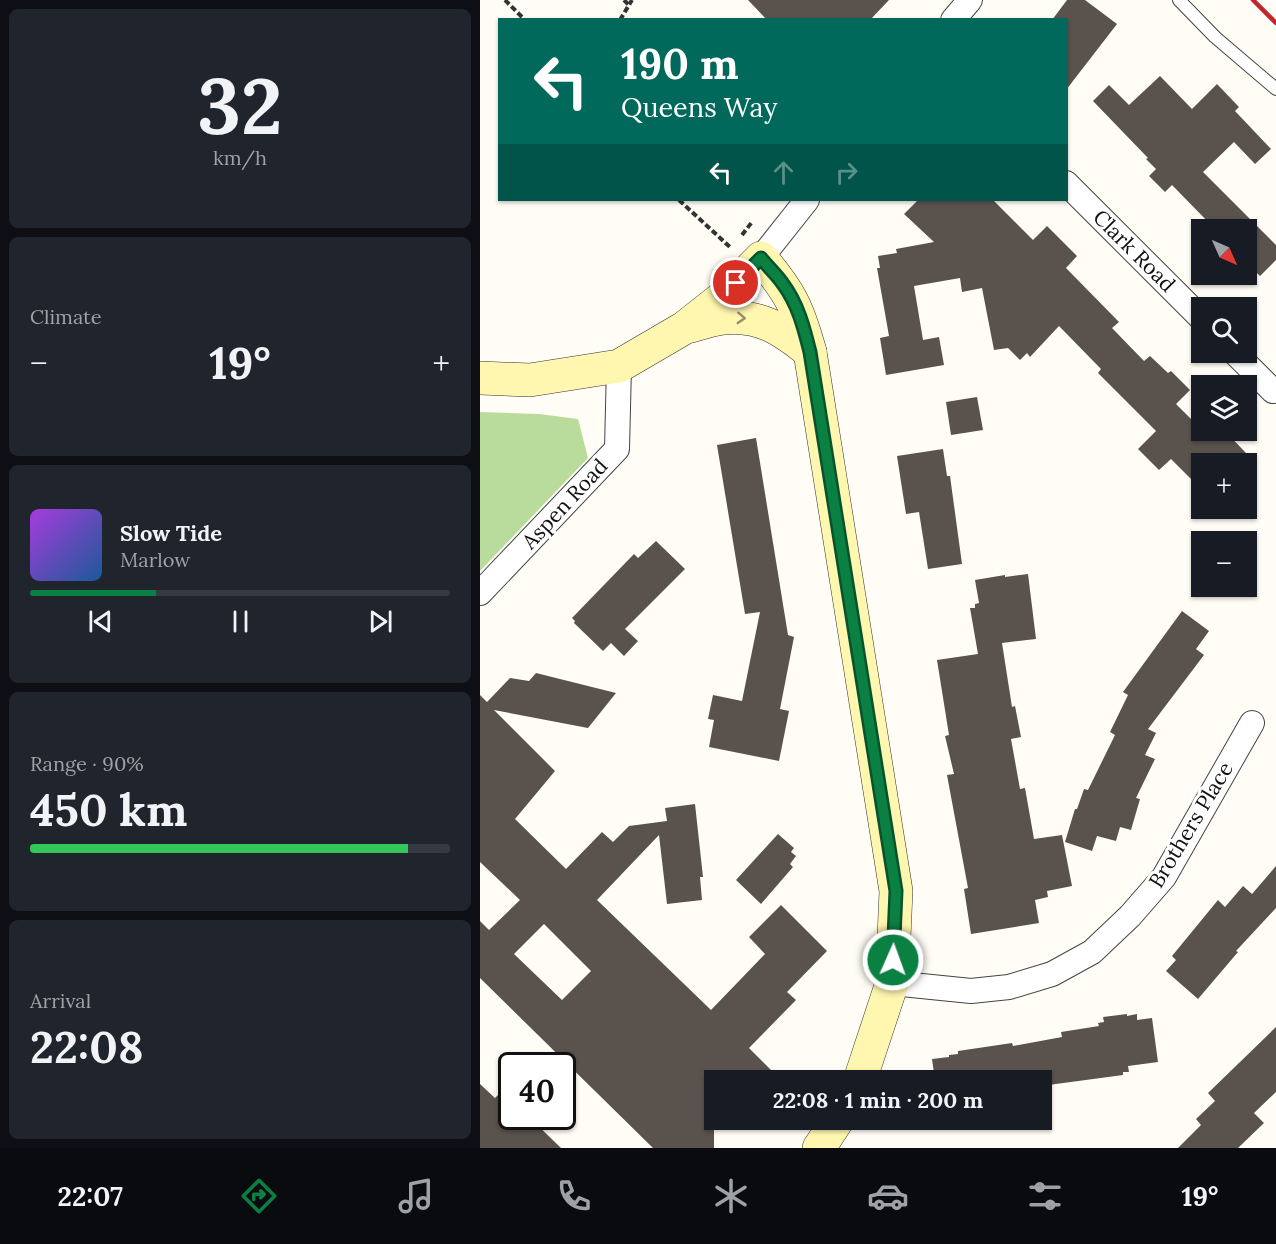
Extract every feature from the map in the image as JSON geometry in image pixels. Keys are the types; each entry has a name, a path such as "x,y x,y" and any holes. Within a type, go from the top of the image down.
{"street":[{"path":"955,18 970,0"},
{"name":"Clark Road","path":"1068,185 1191,308"},
{"path":"480,378 530,380 618,366 684,328 722,298 761,258 806,201"},
{"path":"761,258 790,295 801,318 810,352 896,891 892,983 863,1070"},
{"path":"684,328 723,318 757,319 784,332 810,352"},
{"path":"1245,363 1273,392"},
{"name":"Aspen Road","path":"480,593 617,449 618,366"},
{"name":"Brothers Place","path":"892,983 971,991 1009,987 1052,974 1092,952 1130,916 1164,877 1252,723"},
{"path":"819,1148 831,1130"}],"lane":[{"path":"1179,0 1215,37 1276,88"}],"path":[{"path":"505,0 523,18"},
{"path":"624,0 629,5"},
{"path":"621,18 632,0"},
{"path":"680,201 731,248 752,222"}],"green space":[{"path":"480,412 539,414 578,419 588,458 480,571"}],"building":[{"path":"748,0 889,0 872,18 765,18"},
{"path":"1067,0 1085,0 1117,24 1068,87 1068,18 1054,18"},
{"path":"1160,76 1192,109 1217,84 1239,107 1235,111 1271,149 1255,164 1234,142 1203,172 1250,219 1205,219 1172,185 1165,192 1149,176 1156,169 1146,159 1148,158 1093,101 1109,85 1129,105"},
{"path":"917,201 994,201 1033,240 1047,226 1077,256 1066,268 1119,322 1112,328 1144,361 1150,356 1168,373 1171,371 1190,390 1176,404 1191,419 1191,441 1235,441 1246,453 1191,453 1191,479 1171,459 1159,470 1138,449 1156,431 1098,373 1101,369 1059,326 1030,357 1027,353 1020,360 1008,348 994,350 982,288 962,292 960,278 914,286 923,340 939,337 944,365 886,375 880,338 889,336 877,268 880,268 878,256 897,253 896,249 934,242 904,214"},
{"path":"1257,226 1276,245 1276,260 1260,276 1257,273"},
{"path":"977,397 983,430 951,435 946,402"},
{"path":"756,438 788,635 794,637 780,709 789,711 779,761 709,747 714,720 708,719 713,695 742,701 760,612 745,614 717,445"},
{"path":"943,449 947,476 950,476 962,564 928,569 919,512 906,514 897,456"},
{"path":"656,541 685,569 625,629 638,641 624,656 611,643 603,651 574,623 572,618 634,554 638,558"},
{"path":"1028,574 1036,639 1002,643 1012,707 1015,706 1021,737 1011,739 1020,789 1025,788 1034,839 1062,835 1072,886 1047,891 1048,897 1035,900 1039,923 971,934 964,889 968,888 947,775 954,774 945,736 949,735 937,660 978,654 970,608 975,608 975,604 979,603 975,580"},
{"path":"1182,611 1209,631 1196,649 1204,655 1148,729 1156,733 1145,755 1155,759 1136,798 1140,799 1131,830 1120,827 1116,841 1097,836 1092,851 1065,842 1084,789 1088,790 1115,735 1110,732 1128,695 1123,692"},
{"path":"536,673 616,693 588,728 494,710 555,771 515,819 566,869 602,832 613,842 629,826 667,821 665,808 695,804 703,877 700,877 702,900 667,904 659,835 597,900 711,1010 765,954 749,937 781,905 827,951 787,992 796,1000 749,1048 771,1070 704,1070 704,1130 714,1130 714,1148 653,1148 576,1072 576,1052 555,1052 480,978 480,921 489,930 520,900 480,862 480,695 487,702 510,678 529,681","holes":["544,924 591,971 562,1000 514,954"]},
{"path":"778,834 794,848 791,852 796,856 790,864 793,867 761,904 736,880"},
{"path":"1276,866 1276,908 1236,951 1238,952 1198,999 1166,971 1176,960 1172,956 1218,900 1225,907 1243,886 1252,894"},
{"path":"1137,1014 1137,1020 1152,1018 1158,1062 1128,1066 1129,1072 1123,1072 1123,1075 1052,1085 1052,1070 934,1070 932,1059 949,1057 949,1055 958,1054 958,1051 1012,1043 1013,1046 1062,1037 1061,1032 1099,1026 1098,1023 1104,1022 1103,1017"},
{"path":"1276,1027 1276,1092 1254,1113 1264,1123 1238,1148 1178,1148 1201,1125 1196,1119 1215,1101 1208,1093"},
{"path":"480,1084 495,1098 498,1095 498,1130 542,1130 561,1148 480,1148"}],"railway":[{"path":"1253,0 1276,23"}],"route":[{"path":"736,283 761,258 790,295 801,318 810,352 896,891 893,960"}]}
